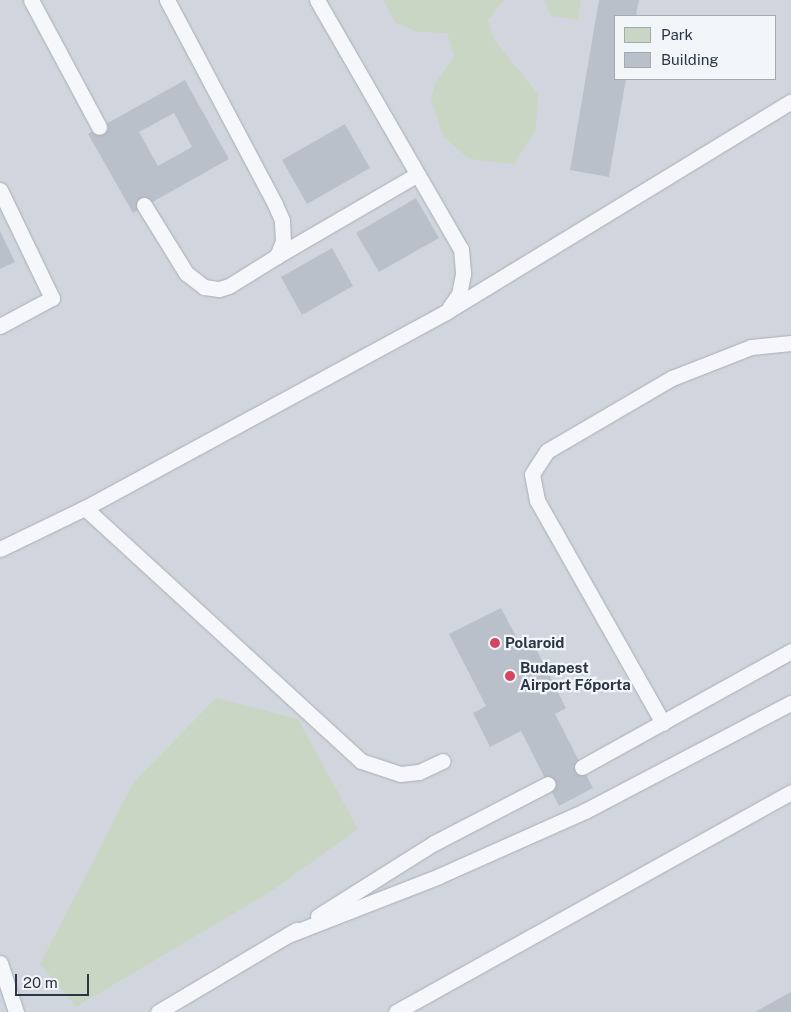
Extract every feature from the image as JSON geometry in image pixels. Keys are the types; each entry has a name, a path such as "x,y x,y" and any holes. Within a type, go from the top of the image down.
{"lane":[{"path":"31,0 99,127"},
{"path":"167,0 282,220 283,241 277,256"},
{"path":"317,0 460,250 463,274 459,294 446,312"},
{"path":"0,549 85,508 446,312 791,101"},
{"path":"144,205 186,273 204,287 219,289 229,286 416,175"},
{"path":"0,190 52,298 0,326"},
{"path":"663,723 537,500 532,474 547,451 672,378 751,347 791,342"},
{"path":"85,508 361,761 400,774 420,772 444,761"},
{"path":"582,767 791,651"},
{"path":"288,935 439,876 586,811 791,704"},
{"path":"158,1012 288,935 434,843 548,784"},
{"path":"396,1012 791,792"},
{"path":"0,964 16,1012"}],"shaded area":[{"path":"0,0 791,0 791,1012 0,1012"}],"green space":[{"path":"383,0 504,0 488,20 493,38 538,94 536,130 514,164 469,159 443,136 431,99 435,84 454,56 447,33 417,32 395,22"},
{"path":"544,0 581,0 578,20 551,16"},
{"path":"216,698 298,719 358,829 270,892 76,1007 40,964 134,782"}],"building":[{"path":"599,0 639,0 636,15 614,15 614,80 626,80 609,177 570,170"},
{"path":"185,80 229,159 133,213 88,134","holes":["174,113 192,147 158,166 139,132"]},
{"path":"345,124 370,168 307,204 282,160"},
{"path":"416,198 439,238 379,272 356,233"},
{"path":"0,231 15,262 0,269"},
{"path":"332,248 353,286 302,315 281,277"},
{"name":"Budapest Airport Főporta","path":"501,608 521,646 532,641 566,708 555,714 593,788 559,806 521,731 490,747 473,713 486,706 449,634"},
{"path":"791,992 791,1012 755,1012"}],"place":[{"name":"Polaroid","path":"495,643"},
{"name":"Budapest Airport Főporta","path":"510,676"}]}
